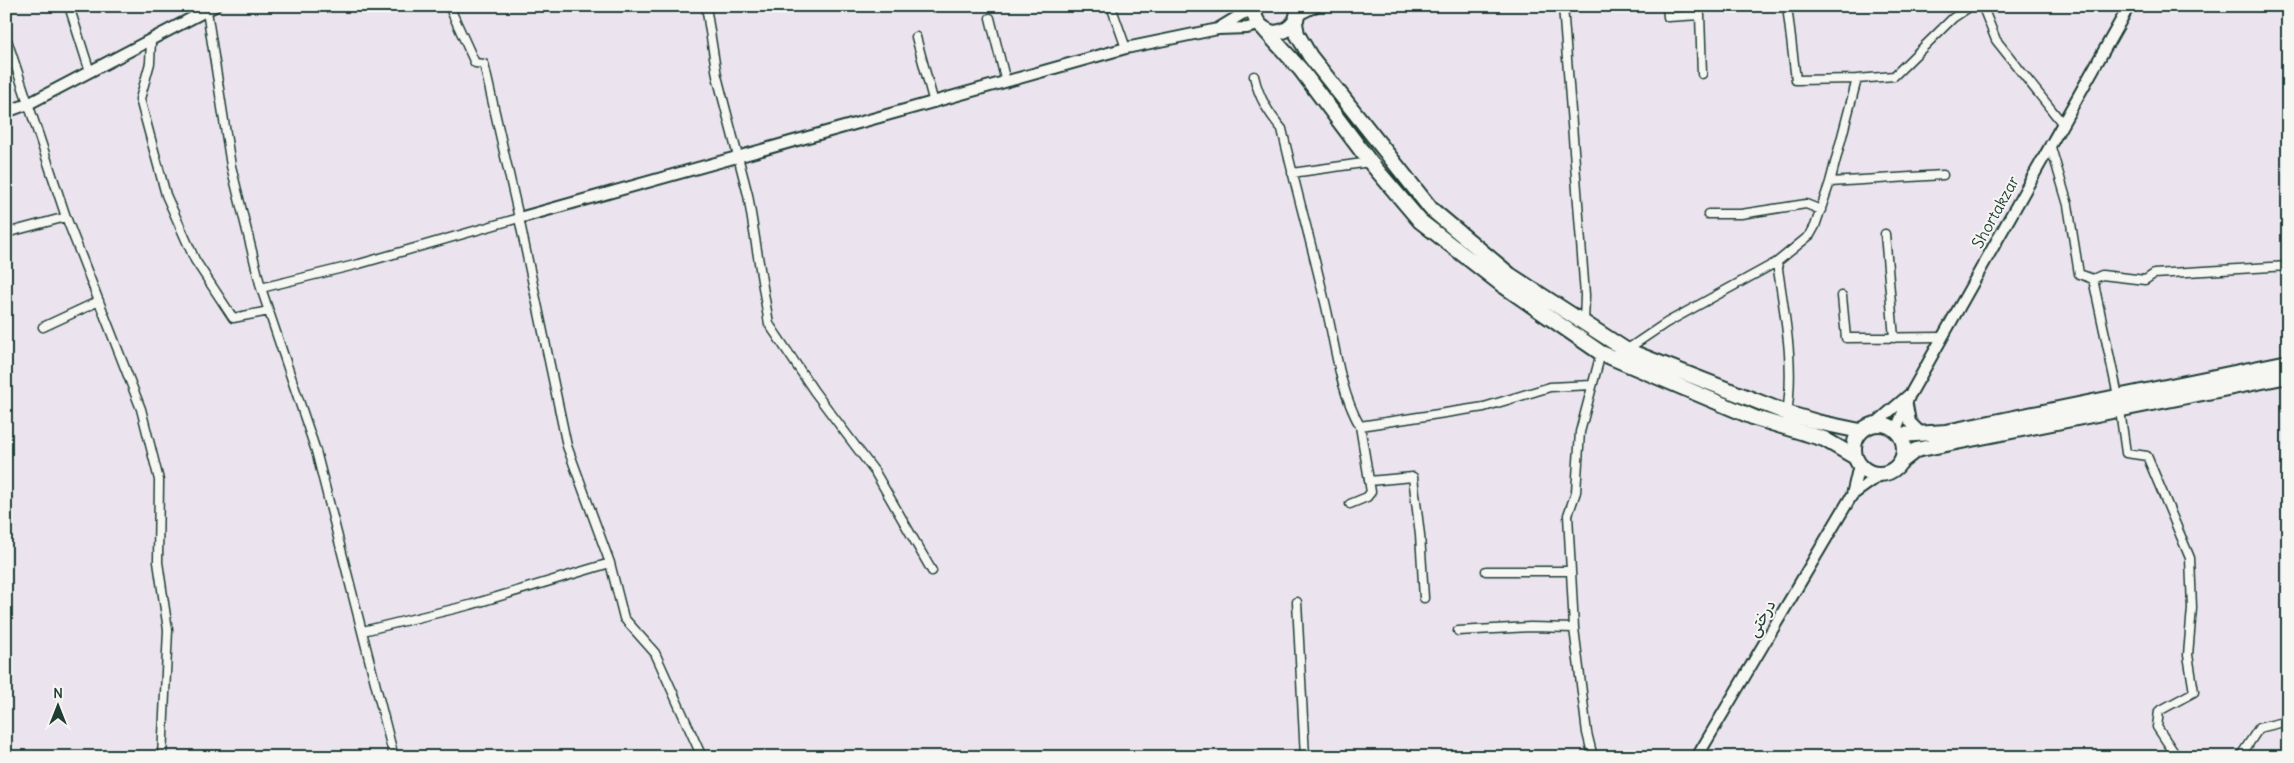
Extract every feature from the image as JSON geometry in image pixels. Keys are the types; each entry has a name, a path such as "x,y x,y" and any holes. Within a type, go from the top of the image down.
{"highway":[{"path":"1254,8 1262,28 1301,70 1370,162 1420,221 1501,284 1600,353 1755,418 1824,439 1867,470 1883,473 1898,466 1916,450 2288,362"},
{"path":"1262,28 1282,32 1297,15"},
{"path":"1297,15 1297,34 1310,56 1431,209 1510,275 1626,350 1787,413 1860,431 1875,424 1884,424 1898,432 1946,432 2288,376"},
{"path":"1857,461 1853,448 1860,431"},
{"path":"1898,432 1903,442 1903,460"}],"street":[{"path":"69,6 90,72"},
{"path":"449,6 475,63 484,64 519,218 567,446 610,563 624,618 655,653 702,757"},
{"path":"706,6 717,76 748,195 769,324 814,391 875,472 932,571"},
{"path":"1111,6 1126,48"},
{"path":"1297,15 1316,6"},
{"path":"1563,6 1585,295 1584,323"},
{"path":"1668,6 1668,17 1700,15 1702,74"},
{"path":"1787,6 1796,80 1894,76 1953,18 1971,6"},
{"path":"1979,6 1984,10 1996,40 2062,122"},
{"name":"Shortakzar","path":"1875,424 1910,393 2129,6"},
{"path":"1218,29 1254,8"},
{"path":"6,112 28,104 211,9 232,166 261,288 316,451 394,757"},
{"path":"990,18 1006,82"},
{"path":"261,288 358,264 1126,48 1218,29 1262,28"},
{"path":"6,37 66,217 142,409 159,480 158,562 168,630 162,757"},
{"path":"916,37 934,103"},
{"path":"151,40 150,63 140,99 166,195 195,260 233,318 269,311"},
{"path":"1254,76 1258,91 1267,110 1282,129 1325,300 1338,367 1351,411 1360,426 1370,494 1350,504"},
{"path":"1626,350 1666,323 1777,262 1810,235 1830,182 1856,79"},
{"path":"2050,144 2068,205 2079,274 2093,279 2102,276 2145,280 2154,274 2288,266"},
{"path":"1292,173 1370,162"},
{"path":"1830,182 1943,175"},
{"path":"1708,214 1741,214 1806,204 1821,210"},
{"path":"6,233 66,217"},
{"path":"1885,234 1894,338"},
{"path":"1777,262 1788,344 1791,384 1787,413"},
{"path":"2093,279 2119,403 2126,453 2147,456 2190,558 2192,608 2188,655 2194,692 2159,711 2157,727 2177,757"},
{"path":"1842,296 1846,338 1942,337"},
{"path":"43,327 99,301"},
{"path":"1593,757 1587,733 1574,628 1568,516 1576,492 1580,432 1600,353"},
{"path":"1360,426 1484,407 1550,387 1592,385"},
{"path":"1898,432 1910,393"},
{"path":"1907,405 1910,422 1921,433"},
{"path":"1852,495 1857,461"},
{"path":"1852,495 1883,473"},
{"path":"1369,481 1413,477 1420,535 1424,598"},
{"name":"درختی","path":"1697,757 1852,495"},
{"path":"363,631 470,606 610,563"},
{"path":"1486,571 1570,571"},
{"path":"1297,602 1305,757"},
{"path":"1458,631 1530,627 1574,628"},
{"path":"2240,757 2259,728 2288,721"}]}
